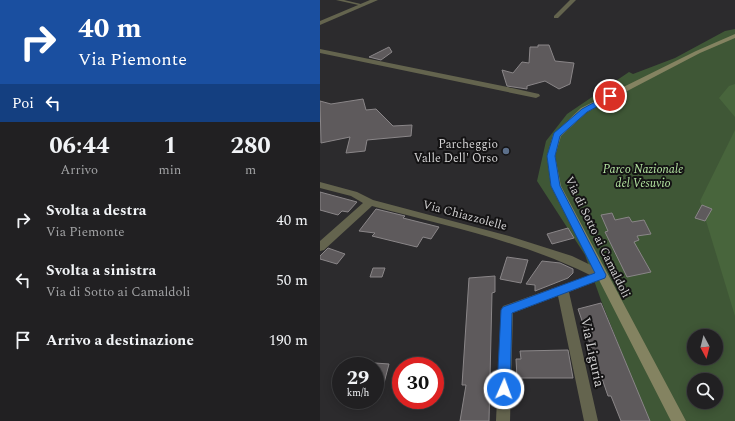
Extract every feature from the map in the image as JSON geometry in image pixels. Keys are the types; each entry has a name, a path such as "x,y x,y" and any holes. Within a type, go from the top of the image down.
{"street":[{"path":"320,24 374,0"},
{"path":"556,17 573,0"},
{"name":"Via di Sotto ai Camaldoli","path":"678,421 556,186 551,156 557,135 584,110 698,52 735,36"},
{"path":"320,51 536,96"},
{"name":"Via Chiazzolelle","path":"320,185 354,194 370,202 512,241 568,259 601,275"},
{"path":"320,247 370,202"},
{"path":"503,421 506,310 563,291 601,275"},
{"name":"Via Liguria","path":"563,291 591,421"}],"lane":[{"path":"338,0 363,5"}],"green space":[{"name":"Parco Nazionale del Vesuvio","path":"735,29 735,421 649,421 602,303 585,255 537,181 546,141 567,114 629,72 633,74 675,58 725,31"},
{"path":"735,84 735,117 719,98 729,86"},
{"path":"735,130 735,316 700,201"}],"building":[{"path":"538,45 549,45 555,61 574,63 570,84 559,89 545,81 527,86 527,89 507,86 502,70 513,73 522,62 529,63 530,47 538,47"},
{"path":"389,47 392,52 381,60 369,57"},
{"path":"363,99 366,110 376,109 393,126 412,125 411,136 367,140 365,151 346,153 350,137 321,143 320,101 331,104"},
{"path":"320,192 357,202 348,212 342,211 338,215 320,210"},
{"path":"702,205 712,209 705,221 695,218"},
{"path":"376,209 405,216 403,218 439,227 431,239 423,237 417,247 372,236 375,233 359,231"},
{"path":"612,213 615,220 629,217 632,222 644,220 651,234 637,236 639,240 634,242 651,272 627,277 605,232 608,231 601,215"},
{"path":"568,228 574,238 552,244 547,234"},
{"path":"328,248 345,254 337,264 320,259 320,256"},
{"path":"507,257 528,260 521,283 500,279"},
{"path":"542,261 560,263 573,269 573,273 568,278 535,291 535,285 526,284"},
{"path":"373,268 385,268 382,277 370,277"},
{"path":"495,276 495,292 492,293 489,421 460,421 466,385 462,385 469,278"},
{"path":"601,303 650,421 621,421 611,396 608,396 578,309"},
{"path":"568,350 573,378 517,378 516,359 521,359 520,351"},
{"path":"384,364 389,364 384,383"}],"place":[{"name":"Parcheggio Valle Dell' Orso","path":"506,151"}],"route":[{"path":"504,389 506,310 563,291 601,275 556,186 551,156 557,135 584,110 610,96"}]}
